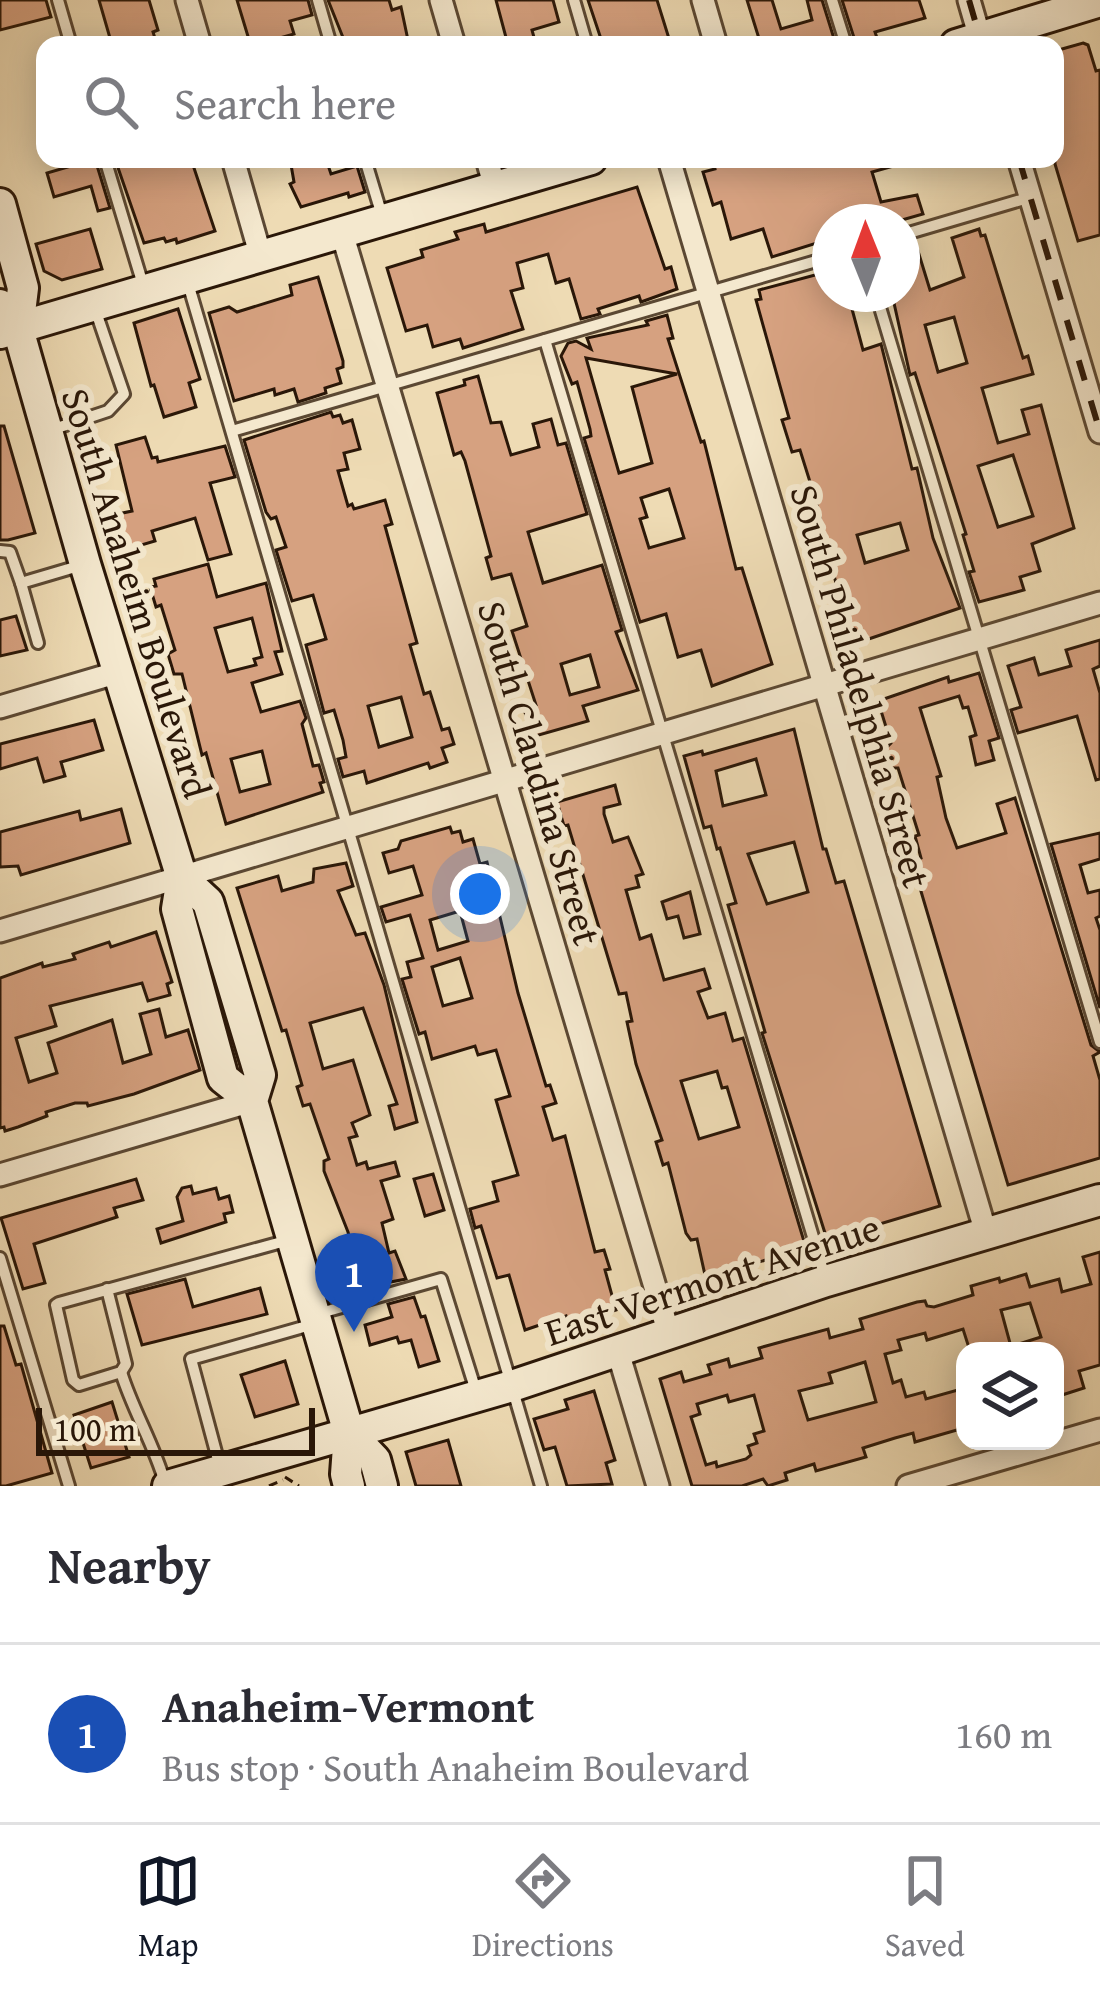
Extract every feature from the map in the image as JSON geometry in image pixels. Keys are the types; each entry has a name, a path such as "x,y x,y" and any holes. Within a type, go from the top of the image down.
{"street":[{"path":"187,0 197,36"},
{"path":"442,0 452,36"},
{"path":"703,0 713,36"},
{"path":"969,0 972,36"},
{"path":"992,36 1100,1"},
{"path":"235,168 261,257"},
{"path":"6,322 94,306 261,257 383,220 491,173 527,168"},
{"name":"South Philadelphia Street","path":"672,168 986,1233"},
{"path":"1022,168 1100,432"},
{"name":"South Anaheim Boulevard","path":"0,204 23,288 6,322 48,431 182,878 177,909 223,1078 252,1102 349,1433 346,1474 350,1486"},
{"name":"South Claudina Street","path":"342,233 669,1334"},
{"path":"0,931 1100,603"},
{"path":"0,707 119,672"},
{"path":"0,1175 252,1102"},
{"name":"East Vermont Avenue","path":"167,1486 512,1386 826,1280 1100,1200"},
{"path":"618,1352 658,1486"},
{"path":"908,1486 1100,1430"},
{"name":"South Anaheim Boulevard","path":"349,1433 375,1460 382,1486"}],"lane":[{"path":"58,0 68,36"},
{"path":"318,0 329,36"},
{"path":"574,0 584,36"},
{"path":"832,0 842,36"},
{"path":"108,168 145,291"},
{"path":"368,168 383,220"},
{"path":"920,230 1031,196"},
{"path":"232,431 812,261"},
{"path":"186,279 542,1486"},
{"path":"48,431 108,411 121,401 122,385 94,306"},
{"path":"881,312 1100,1042"},
{"path":"544,340 826,1280"},
{"path":"0,551 10,552 38,643"},
{"path":"21,583 85,564"},
{"path":"107,1289 126,1364 121,1372 76,1384 54,1309 59,1303 107,1289 292,1240"},
{"path":"0,1258 69,1486"},
{"path":"221,1471 191,1359 441,1279 478,1396"},
{"path":"121,1372 167,1486"}],"path":[{"path":"282,1469 285,1479 299,1486"},
{"path":"269,1486 285,1479"}],"building":[{"path":"0,0 46,0 51,17 0,30"},
{"path":"99,0 149,0 158,30 154,36 109,36"},
{"path":"237,0 308,0 312,15 290,21 294,34 248,36"},
{"path":"328,0 389,0 392,10 401,7 407,36 342,36"},
{"path":"496,0 553,0 559,22 532,30 534,36 506,36"},
{"path":"588,0 657,0 668,36 600,36"},
{"path":"747,0 772,0 781,29 812,20 807,0 822,0 833,36 758,36"},
{"path":"842,0 919,0 925,18 875,32 876,36 853,36"},
{"path":"1088,45 1096,71 1100,70 1100,235 1078,241 1056,168 1064,168 1064,48"},
{"path":"98,168 110,208 98,211 91,186 54,197 47,173"},
{"path":"118,168 194,168 215,231 177,243 164,238 144,243"},
{"path":"292,168 329,168 331,174 358,168 365,192 301,207 290,184 294,182"},
{"path":"715,168 886,168 872,172 881,202 917,195 920,204 812,204 812,245 772,257 763,229 731,239 721,202 713,205 703,172"},
{"path":"637,187 665,269 671,267 677,289 641,302 639,296 581,319 569,279 556,283 548,254 517,263 523,288 511,291 523,329 463,348 460,339 433,347 427,325 406,331 387,268 423,257 421,250 458,239 455,232 484,224 486,232"},
{"path":"90,229 102,269 62,280 44,271 36,244"},
{"path":"979,229 985,235 1023,358 1028,356 1033,374 982,388 998,443 1029,434 1022,410 1041,405 1074,528 1032,544 1040,571 1020,577 1024,590 979,602 969,572 974,571 966,534 915,373 910,375 896,312 920,312 920,258 930,290 964,277 952,238","holes":["954,317 967,363 938,372 925,325","1013,455 1033,516 998,527 978,466"]},
{"path":"812,276 812,312 853,312 863,350 881,344 912,469 917,468 933,538 960,608 851,645 816,501 800,450 792,452 782,420 789,418 756,300 761,299 759,290","holes":["900,523 908,550 865,563 857,535"]},
{"path":"318,277 343,361 337,369 341,383 298,402 294,389 275,395 274,389 234,401 209,313 229,307 237,312 292,295 290,285"},
{"path":"178,309 200,379 189,383 196,407 164,417 134,323"},
{"path":"667,315 673,338 668,339 704,441 736,569 742,568 772,664 712,686 701,650 678,657 666,614 640,622 584,438 591,436 577,382 572,384 561,356 568,343 576,341 591,349 587,338 648,325 646,321","holes":["586,358 677,374 632,387 652,463 619,473","669,489 684,538 649,548 640,519 647,517 641,498"]},
{"path":"478,376 491,423 501,422 511,455 539,447 533,424 551,419 558,445 566,443 587,514 528,532 543,583 602,565 622,630 616,632 638,690 583,706 588,721 532,737 524,709 536,705 512,631 527,626 511,574 492,579 486,558 491,556 465,461 461,452 454,455 437,393 465,385 464,380","holes":["590,655 599,687 570,695 561,664"]},
{"path":"331,412 333,417 340,415 343,423 352,420 360,449 344,453 348,469 338,471 348,506 354,509 385,500 392,524 385,526 417,643 410,645 424,694 430,692 442,730 449,728 454,744 442,748 447,762 430,768 428,763 367,783 364,771 343,777 338,759 346,757 343,740 334,710 324,713 306,645 326,639 313,595 292,601 276,550 286,547 276,517 271,519 266,512 244,440","holes":["401,697 412,737 379,747 368,706"]},
{"path":"0,426 4,426 35,533 8,540 0,540"},
{"path":"145,437 158,462 225,446 235,477 210,483 231,554 208,560 195,518 152,531 155,541 128,549 118,514 132,511 116,445"},
{"path":"208,564 217,597 266,583 282,651 275,652 282,674 252,683 261,712 300,701 306,718 302,724 313,766 319,765 323,792 226,824 206,753 202,755 182,674 174,674 168,654 175,650 150,587 156,586 154,579","holes":["252,618 262,657 254,659 256,665 228,672 215,628","262,751 270,784 240,792 231,759"]},
{"path":"16,616 27,650 0,656 0,620"},
{"path":"1100,640 1100,666 1093,669 1100,693 1100,779 1096,780 1077,716 1018,733 1011,710 1021,707 1008,666 1034,658 1039,675 1071,666 1066,650"},
{"path":"979,673 999,738 989,741 994,760 976,765 970,737 976,735 968,707 963,708 959,696 920,708 941,776 937,777 946,818 957,848 1006,833 997,804 1015,798 1091,1045 1100,1052 1093,1056 1100,1080 1100,1158 1008,1185 912,861 921,858 915,836 919,835 898,768 891,768 886,748 891,743 878,701 948,677 949,682"},
{"path":"94,720 103,750 61,762 65,776 44,782 37,758 0,769 0,744"},
{"path":"794,729 823,849 836,883 844,881 940,1206 846,1234 848,1243 830,1249 762,1033 728,905 736,903 720,848 711,826 704,828 684,756 702,751 703,755","holes":["756,759 766,795 723,806 716,771","794,842 808,892 767,904 748,854"]},
{"path":"615,785 620,804 604,808 604,814 613,842 628,837 643,874 636,876 639,887 626,890 640,939 651,935 664,980 704,969 710,988 698,992 708,1018 725,1013 733,1041 743,1038 806,1248 732,1270 734,1276 707,1284 697,1239 691,1240 686,1233 668,1163 663,1165 656,1142 662,1140 636,1064 626,993 619,994 557,802","holes":["717,1071 722,1088 727,1087 739,1127 699,1139 681,1081"]},
{"path":"121,809 130,843 21,875 18,866 0,867 0,832 79,811 81,820"},
{"path":"450,827 452,833 460,831 463,842 473,839 480,864 487,862 518,993 546,1086 550,1085 556,1103 543,1107 553,1140 565,1136 595,1252 604,1250 610,1269 605,1270 616,1310 591,1318 590,1314 567,1320 566,1316 525,1330 509,1275 497,1278 481,1226 475,1228 470,1209 498,1201 493,1182 518,1175 496,1100 510,1096 496,1050 478,1055 475,1046 432,1059 425,1032 419,1034 402,979 411,977 407,962 423,958 410,915 386,922 381,907 422,895 413,866 389,873 383,853 398,849 401,841","holes":["460,911 468,941 438,950 430,920","460,958 472,998 443,1006 432,967"]},
{"path":"1100,833 1100,859 1080,865 1088,893 1100,890 1100,916 1096,918 1100,1008 1051,844"},
{"path":"346,863 353,886 338,891 356,935 365,933 384,985 417,1122 395,1129 389,1106 397,1104 363,1008 310,1023 323,1069 353,1060 370,1115 352,1123 357,1136 349,1138 357,1165 366,1162 368,1169 395,1162 399,1176 381,1181 393,1219 382,1223 389,1253 395,1251 406,1279 364,1287 353,1275 357,1265 348,1232 324,1171 324,1161 329,1159 310,1104 303,1106 297,1087 302,1085 286,1030 282,1031 237,888 278,876 282,891 313,882 314,869"},
{"path":"690,892 700,934 684,938 678,916 667,919 662,902"},
{"path":"156,932 172,982 167,984 170,995 148,1001 142,983 50,1006 56,1026 16,1038 29,1082 57,1073 48,1043 112,1020 123,1063 151,1054 140,1014 159,1009 166,1037 188,1030 200,1070 134,1094 88,1106 75,1103 18,1127 0,1128 0,978 42,963 43,967 75,959 73,954 109,942 111,947"},
{"path":"433,1174 444,1210 425,1216 414,1179"},
{"path":"136,1179 143,1200 114,1208 117,1217 34,1244 45,1283 23,1289 1,1218"},
{"path":"191,1186 193,1194 216,1188 219,1199 229,1196 233,1212 224,1214 226,1222 161,1243 157,1229 183,1221 177,1197 182,1188"},
{"path":"1100,1252 1100,1365 1079,1371 1084,1388 1064,1394 1064,1342 1025,1342 1041,1337 1030,1303 1001,1310 1010,1342 967,1342 963,1329 927,1340 925,1333 898,1340 901,1350 885,1354 893,1383 901,1380 906,1397 924,1392 926,1399 956,1391 956,1430 915,1442 913,1433 895,1438 863,1448 866,1457 816,1471 814,1464 785,1473 787,1480 768,1486 763,1479 742,1486 692,1486 660,1379 681,1372 684,1382 711,1374 708,1365 728,1359 730,1367 762,1358 759,1348 828,1329 830,1338 863,1329 860,1319 917,1302 934,1307 973,1295 971,1286 999,1278 1000,1282 1026,1274 1030,1287 1059,1279 1062,1292 1091,1284 1083,1257","holes":["865,1362 876,1402 808,1420 799,1391 832,1383 829,1373","727,1395 729,1402 754,1395 764,1431 754,1434 757,1443 748,1446 751,1455 746,1459 717,1467 716,1462 706,1465 691,1417 700,1414 697,1404"]},
{"path":"185,1279 193,1307 260,1288 267,1314 142,1345 127,1294"},
{"path":"414,1297 439,1361 419,1367 411,1340 399,1343 397,1337 370,1345 365,1325 392,1317 388,1304"},
{"path":"0,1326 4,1326 16,1365 21,1364 52,1473 6,1486 0,1486"},
{"path":"285,1361 298,1404 255,1417 241,1375"},
{"path":"594,1391 615,1460 606,1463 612,1484 567,1486 555,1447 544,1450 534,1419 568,1409 565,1400"},
{"path":"112,1402 129,1457 91,1468 74,1415"},
{"path":"448,1440 461,1486 416,1486 406,1452"}],"railway":[{"path":"969,0 979,36"},
{"path":"1022,168 1100,432"}],"place":[{"name":"Anaheim-Vermont","path":"354,1332"}]}
